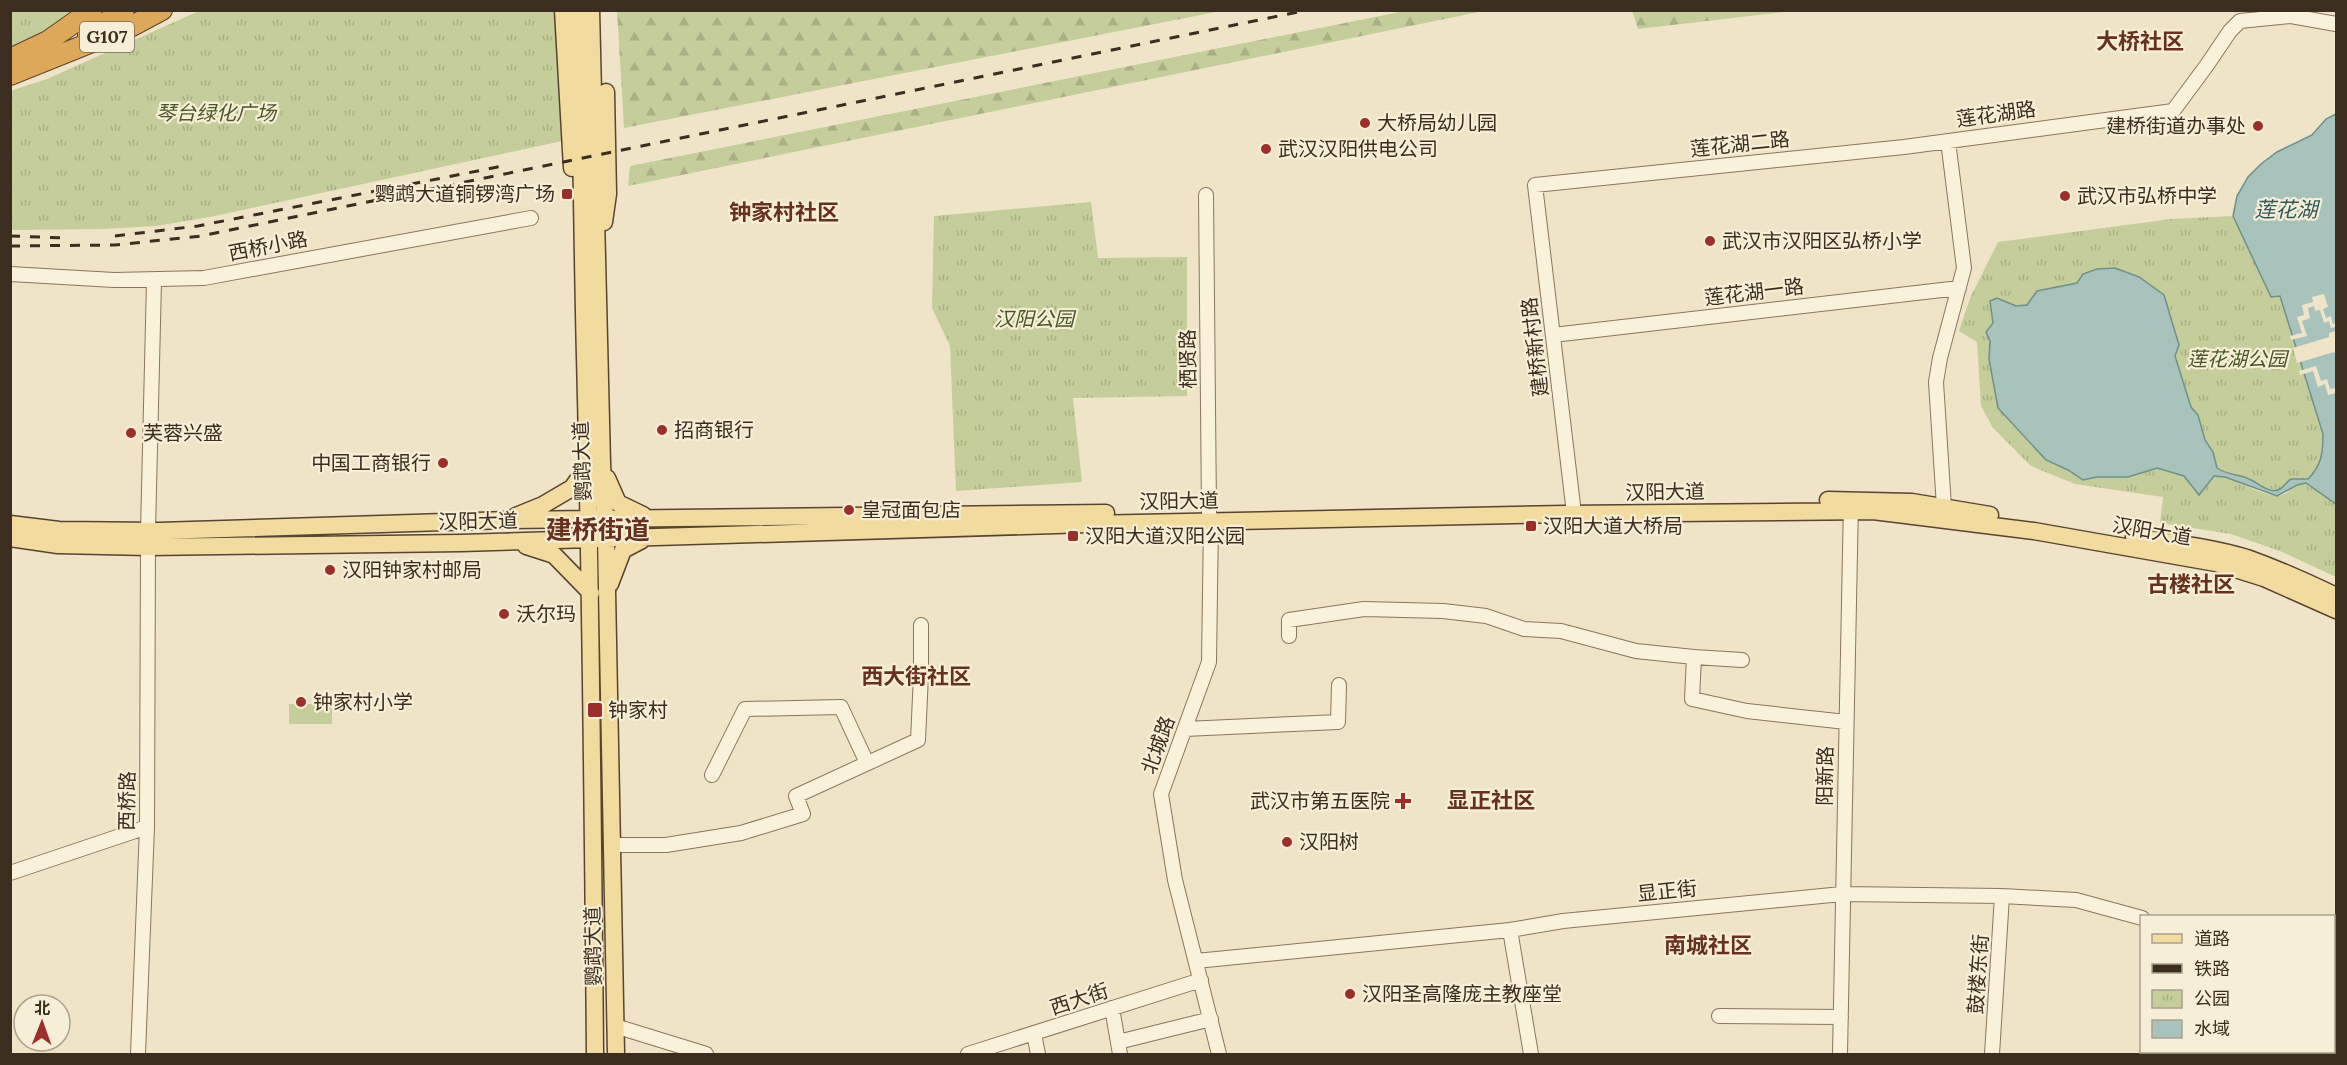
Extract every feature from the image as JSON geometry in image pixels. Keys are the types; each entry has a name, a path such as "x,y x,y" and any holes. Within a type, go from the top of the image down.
{"highway":[{"name":"G107","path":"10,59 48,41 93,10"},
{"path":"50,60 124,10"},
{"name":"G107","path":"10,75 132,26 162,10"}],"main road":[{"path":"563,10 574,208 590,264"},
{"name":"鹦鹉大道","path":"577,10 590,264 599,593 595,1054"},
{"name":"鹦鹉大道","path":"590,264 591,10"},
{"path":"590,264 608,194 605,80 600,10"},
{"path":"508,520 543,505 572,488 595,463 618,503 636,512 658,518"},
{"name":"汉阳大道","path":"10,538 58,544 508,520 1210,517 1912,502 2217,551 2246,558 2285,572 2337,596"},
{"name":"汉阳大道","path":"10,524 148,539 507,542 1573,505 1851,505 1873,511 2034,531 2216,563 2264,578 2337,610"},
{"path":"507,542 554,555 599,593 622,550 646,539 660,537"},
{"name":"鹦鹉大道","path":"599,593 613,845 616,1054"}],"street":[{"name":"莲花湖路","path":"1944,507 1936,382 1940,358 1964,268 1948,141 2173,111 2230,31 2240,21 2290,16 2337,24"},
{"name":"莲花湖二路","path":"1535,185 1948,141"},
{"name":"建桥新村路","path":"1535,185 1573,505"},
{"name":"栖贤路","path":"1206,195 1210,517"},
{"name":"西桥小路","path":"10,274 154,281 204,278 531,218"},
{"name":"西桥路","path":"138,1054 147,827 148,539 154,281"},
{"name":"莲花湖一路","path":"1553,335 1959,288"},
{"name":"阳新路","path":"1840,1054 1851,505"},
{"name":"北城路","path":"1210,517 1209,662 1161,794 1175,880 1220,1054"},
{"path":"1289,636 1289,620 1318,615 1364,609 1443,611 1486,616 1524,629 1561,631 1636,651 1742,660"},
{"path":"613,845 666,845 741,833 802,814 796,796 918,740 921,625"},
{"path":"1694,657 1692,699 1748,711 1846,722"},
{"path":"1185,729 1338,722 1339,685"},
{"path":"712,775 745,709 841,707 867,763"},
{"path":"10,873 147,827"},
{"name":"显正街","path":"1196,961 1340,953 1563,921 1842,894 2002,896 2076,900 2140,917"},
{"name":"鼓楼东街","path":"1992,1054 2002,896"},
{"path":"1510,930 1531,1054"},
{"name":"西大街","path":"969,1054 1201,980"},
{"path":"1112,1008 1119,1048 1211,1019"},
{"path":"1719,1016 1841,1017"},
{"path":"615,1026 706,1054"},
{"path":"1034,1034 1038,1054"}],"green space":[{"path":"617,10 1221,10 1221,11 624,128"},
{"path":"1632,10 1792,10 1792,11 1638,29"},
{"path":"10,11 76,11 38,36 11,49"},
{"name":"琴台绿化广场","path":"199,11 557,11 562,141 210,217 156,226 11,230 10,91 47,79"},
{"path":"1405,11 1484,11 628,186 630,166"},
{"name":"汉阳公园","path":"1091,202 1098,258 1187,257 1187,396 1073,398 1082,482 956,491 950,346 932,308 934,216"},
{"name":"莲花湖公园","path":"2233,216 2271,297 2280,295 2323,434 2321,458 2308,479 2291,479 2281,489 2268,489 2217,468 2213,452 2205,440 2198,415 2191,407 2175,355 2179,345 2077,283 2037,291 2027,305 2016,306 1997,298 1993,323 1986,332 1990,341 1989,359 2046,459 2083,480 2097,477 2128,477 2157,468 2184,476 2199,495 2214,476 2223,477 2275,496 2285,494 2302,483 2310,485 2336,504 2336,577 2280,551 2231,534 2160,523 2163,497 2075,484 2031,466 1993,428 1981,406 1977,342 1959,331 1970,298 1998,242 2171,219"},
{"path":"289,704 332,704 332,724 289,724"}],"water":[{"name":"莲花湖","path":"2336,114 2336,504 2306,483 2297,485 2277,496 2225,477 2214,476 2199,495 2184,476 2157,468 2128,477 2097,477 2083,480 2046,460 1998,408 1989,359 1990,341 1986,332 1993,323 1990,301 1997,298 2016,306 2027,305 2037,291 2077,283 2083,274 2097,269 2115,268 2139,277 2164,295 2179,345 2175,356 2191,407 2198,415 2205,440 2213,452 2217,468 2272,490 2280,489 2291,479 2308,479 2313,474 2321,458 2323,434 2280,296 2271,297 2233,216 2237,196 2248,177 2261,164 2277,152 2312,135 2326,119"}],"pier":[{"path":"2324,294 2328,307 2323,309 2326,318 2331,316 2336,327 2331,328 2329,321 2324,323 2320,310 2315,311 2314,306 2308,308 2310,318 2302,321 2307,336 2291,340 2290,336 2302,333 2297,317 2304,315 2302,305 2313,302 2312,297"},
{"path":"2336,331 2336,355 2334,352 2297,363 2293,348 2329,337 2329,333"},
{"path":"2316,366 2321,381 2327,379 2330,389 2336,388 2336,393 2328,395 2325,384 2318,387 2313,371 2300,375 2299,371"}],"railway":[{"path":"10,246 115,245 201,236 1308,10"},
{"path":"115,236 198,226 508,165"},
{"path":"10,236 67,238"}],"place":[{"name":"大桥局幼儿园","path":"1365,123"},
{"name":"建桥街道办事处","path":"2258,126"},
{"name":"武汉汉阳供电公司","path":"1266,149"},
{"name":"鹦鹉大道铜锣湾广场","path":"567,194"},
{"name":"武汉市弘桥中学","path":"2065,196"},
{"name":"武汉市汉阳区弘桥小学","path":"1710,241"},
{"name":"招商银行","path":"662,430"},
{"name":"芙蓉兴盛","path":"131,433"},
{"name":"中国工商银行","path":"443,463"},
{"name":"皇冠面包店","path":"849,510"},
{"name":"汉阳大道大桥局","path":"1531,526"},
{"name":"汉阳大道汉阳公园","path":"1073,536"},
{"name":"汉阳钟家村邮局","path":"330,570"},
{"name":"沃尔玛","path":"504,614"},
{"name":"钟家村小学","path":"301,702"},
{"name":"钟家村","path":"595,710"},
{"name":"武汉市第五医院","path":"1403,801"},
{"name":"汉阳树","path":"1287,842"},
{"name":"汉阳圣高隆庞主教座堂","path":"1350,994"}],"district":[{"name":"大桥社区","path":"2140,41"},
{"name":"钟家村社区","path":"784,212"},
{"name":"建桥街道","path":"598,530"},
{"name":"古楼社区","path":"2191,584"},
{"name":"西大街社区","path":"916,676"},
{"name":"显正社区","path":"1491,800"},
{"name":"南城社区","path":"1708,945"}]}
